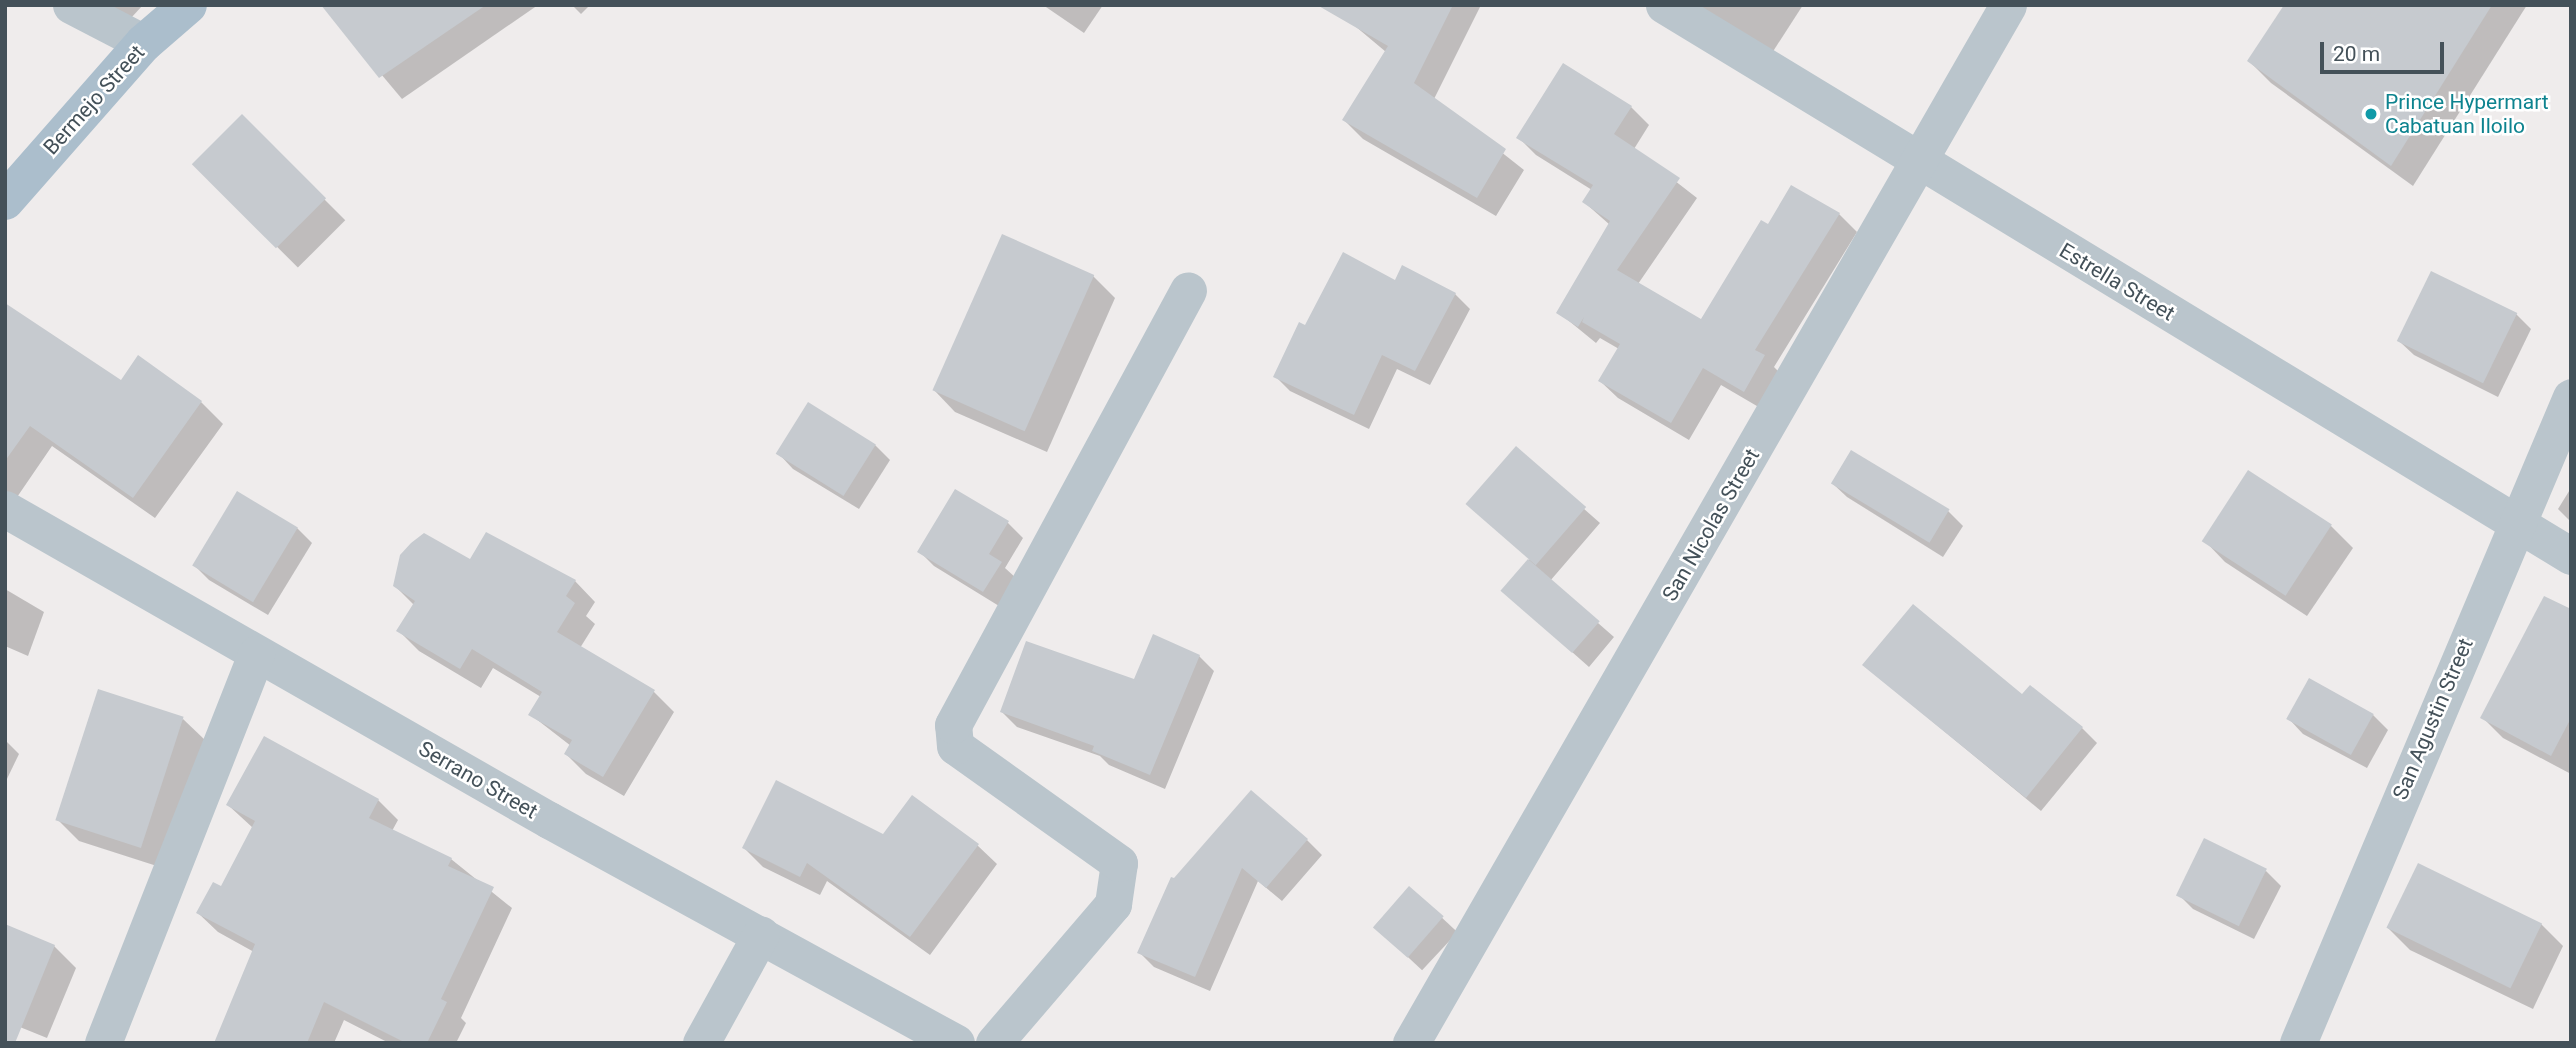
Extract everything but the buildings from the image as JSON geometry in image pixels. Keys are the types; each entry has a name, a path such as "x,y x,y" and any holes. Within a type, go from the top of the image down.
{"main road":[{"name":"Bermejo Street","path":"5,201 145,43 188,5"}],"street":[{"path":"71,5 145,43"},
{"name":"Estrella Street","path":"1664,5 1917,162 2571,556"},
{"name":"San Nicolas Street","path":"1411,1043 2008,5"},
{"path":"994,1043 1113,904 1119,863 955,746 953,724 1188,290"},
{"name":"San Agustin Street","path":"2298,1043 2516,521 2571,397"},
{"name":"Serrano Street","path":"5,509 256,654 956,1043"},
{"path":"103,1043 256,654"},
{"path":"701,1043 761,934"}],"place":[{"name":"Prince Hypermart Cabatuan Iloilo","path":"2371,114"}]}
